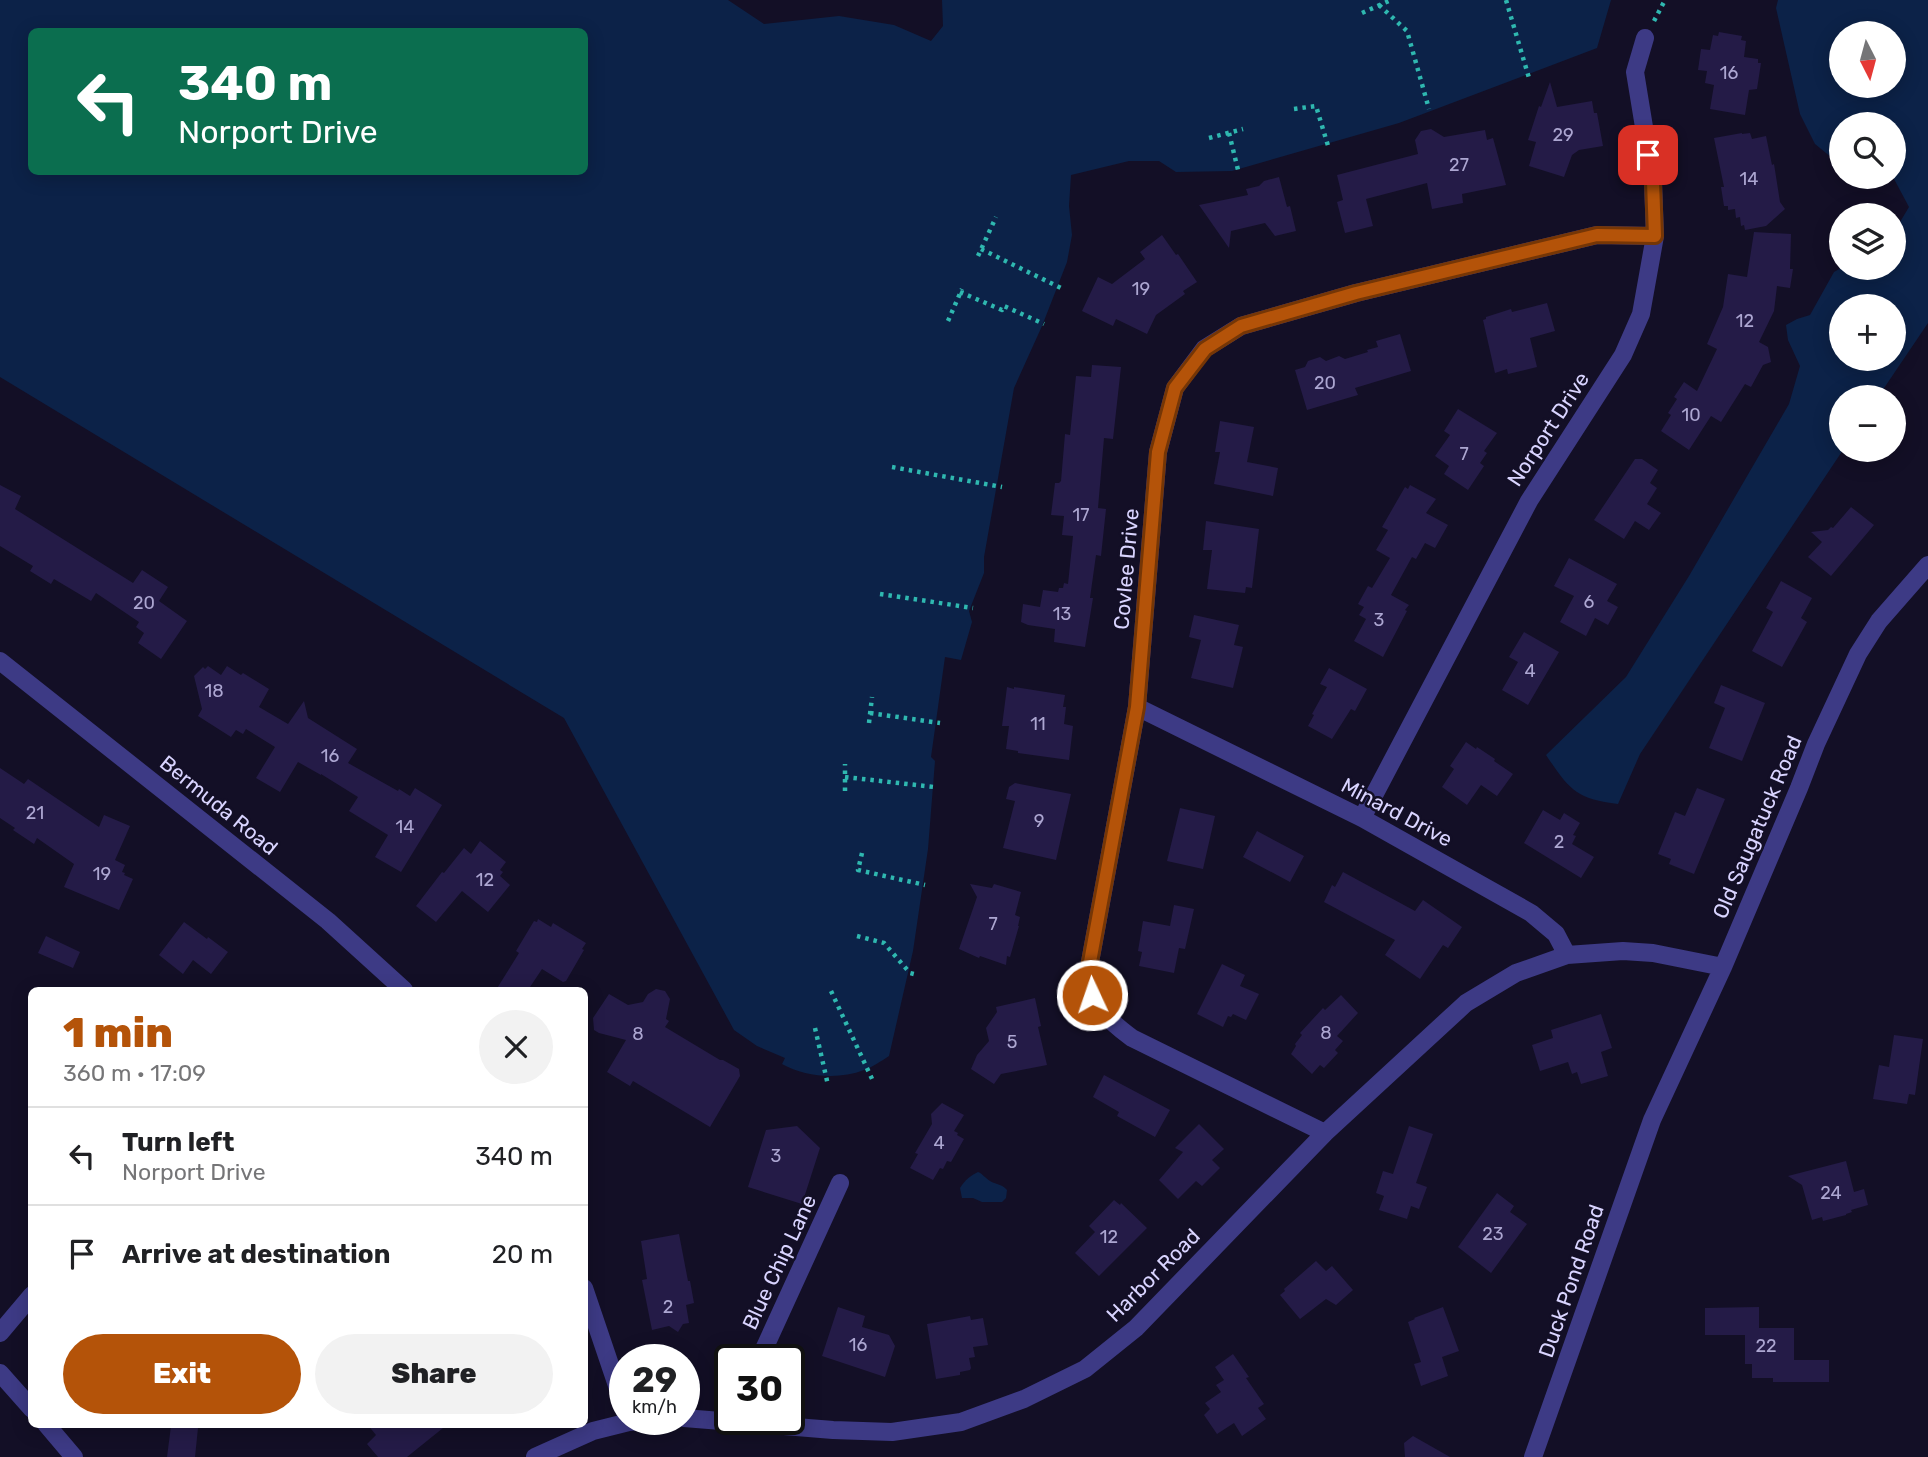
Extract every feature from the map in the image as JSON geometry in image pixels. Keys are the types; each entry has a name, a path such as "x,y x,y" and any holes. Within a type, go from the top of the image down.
{"street":[{"name":"Norport Drive","path":"1362,818 1529,501 1623,355 1642,314 1655,236 1653,182 1635,72 1645,37"},
{"name":"Covlee Drive","path":"1325,1133 1132,1038 1106,1017 1092,995 1090,962 1137,707 1158,452 1175,388 1205,349 1241,326 1356,293 1597,235 1655,236"},
{"name":"Old Saugatuck Road","path":"1652,1120 1723,967 1815,744 1853,666 1879,621 1928,565"},
{"name":"Bermuda Road","path":"0,661 328,921 401,987"},
{"name":"Minard Drive","path":"1137,707 1362,818 1531,913 1556,934 1567,955"},
{"path":"1567,955 1623,951 1653,953 1723,967"},
{"name":"Harbor Road","path":"805,1427 892,1432 961,1422 1024,1399 1085,1369 1136,1328 1325,1133 1466,1003 1516,973 1567,955"},
{"name":"Duck Pond Road","path":"1533,1457 1652,1120"},
{"name":"Blue Chip Lane","path":"766,1344 840,1183"},
{"path":"0,1333 28,1300"},
{"path":"588,1300 609,1363"},
{"path":"0,1373 28,1404"},
{"path":"535,1457 609,1424"},
{"path":"49,1428 74,1457"}],"path":[{"path":"1362,13 1391,0"},
{"path":"1506,0 1529,78"},
{"path":"1379,5 1407,31 1429,109"},
{"path":"1294,109 1316,106 1329,149"},
{"path":"1209,138 1243,129"},
{"path":"1229,133 1239,174"},
{"path":"978,256 996,217"},
{"path":"981,249 1065,290"},
{"path":"948,321 961,290 1002,310 1004,306 1044,324"},
{"path":"892,467 1002,487"},
{"path":"880,594 972,608"},
{"path":"869,723 872,697"},
{"path":"870,713 940,723"},
{"path":"845,764 845,791"},
{"path":"845,777 934,787"},
{"path":"862,853 858,870 925,885"},
{"path":"857,936 884,943 914,975"},
{"path":"831,991 873,1082"},
{"path":"815,1028 828,1085"}],"water":[{"path":"0,0 728,0 764,24 839,16 894,25 931,41 943,26 942,0 1611,0 1597,48 1399,123 1232,171 1176,172 1159,161 1129,161 1071,175 1069,206 1072,235 1067,262 1014,388 984,557 984,573 969,611 972,622 961,660 945,657 931,757 935,761 928,849 913,951 889,1056 854,1073 822,1076 801,1072 782,1064 785,1058 757,1046 734,1030 564,718 0,377"},
{"path":"1778,0 1928,0 1928,323 1906,356 1906,294 1829,294 1829,371 1896,371 1886,385 1829,385 1829,462 1835,462 1640,754 1618,804 1592,799 1568,784 1546,755 1626,677 1689,576 1789,404 1800,366 1788,340 1786,325 1810,315 1830,280 1906,280 1906,212 1909,207 1899,189 1906,189 1906,112 1829,112 1829,155 1815,144 1800,114 1776,8"},
{"path":"978,1172 1007,1190 1006,1198 1002,1202 962,1198 960,1188 968,1178"}],"building":[{"path":"1719,32 1742,36 1741,40 1746,41 1744,57 1758,59 1758,63 1761,63 1757,89 1749,90 1745,115 1710,109 1714,85 1705,83 1707,71 1698,70 1701,49 1710,50 1713,35 1718,36"},
{"path":"1550,82 1557,107 1592,101 1603,146 1579,150 1572,155 1564,177 1529,166 1536,142 1528,140"},
{"path":"1431,129 1444,137 1485,130 1487,140 1493,138 1506,185 1462,194 1463,203 1432,209 1427,183 1366,199 1373,226 1345,233 1337,202 1343,200 1337,175 1418,154 1415,140 1421,131"},
{"path":"1750,133 1752,139 1766,136 1780,202 1785,209 1766,226 1745,230 1744,225 1741,226 1740,217 1736,218 1735,209 1728,210 1728,206 1724,206 1721,187 1724,187 1714,138"},
{"path":"1279,177 1296,231 1275,236 1265,223 1231,231 1229,248 1199,205 1248,195 1246,189"},
{"path":"1754,232 1791,234 1790,269 1793,269 1790,288 1777,286 1774,311 1759,342 1768,347 1771,362 1763,365 1751,387 1745,384 1721,422 1711,416 1689,450 1661,431 1671,415 1668,413 1677,399 1674,397 1684,382 1697,391 1717,349 1707,344 1723,307 1728,274 1747,277"},
{"path":"1162,235 1197,282 1156,315 1147,334 1116,319 1113,326 1082,311 1098,277 1112,284 1145,259 1140,252"},
{"path":"1547,303 1555,331 1530,338 1537,367 1508,374 1507,369 1495,373 1483,320 1511,309 1512,312"},
{"path":"1400,334 1411,371 1355,388 1358,395 1307,410 1295,370 1320,357 1326,361 1339,356 1345,359 1368,352 1367,350 1378,347 1376,341"},
{"path":"1092,365 1121,367 1113,439 1104,438 1098,508 1106,509 1101,556 1096,555 1090,598 1093,598 1085,647 1054,642 1055,629 1021,622 1023,604 1040,607 1043,590 1058,592 1064,583 1068,584 1073,536 1062,535 1064,516 1051,515 1055,483 1061,481 1065,434 1070,435 1076,376 1091,377"},
{"path":"1458,409 1497,433 1484,451 1487,453 1480,463 1484,466 1468,490 1444,474 1449,466 1435,456 1450,435 1444,431"},
{"path":"1220,421 1254,427 1247,462 1278,468 1273,496 1214,484 1220,452 1215,452"},
{"path":"1635,459 1642,459 1658,470 1650,483 1657,488 1647,504 1661,513 1649,530 1635,521 1624,539 1594,520"},
{"path":"0,485 21,496 15,509 133,583 142,570 168,587 159,601 187,621 161,659 138,643 144,633 136,627 139,622 96,593 91,601 54,579 51,584 30,571 33,566 0,546"},
{"path":"1410,485 1436,499 1426,513 1448,525 1435,548 1425,543 1416,559 1412,557 1391,595 1409,605 1383,657 1354,641 1366,619 1359,615 1364,607 1358,604 1368,586 1372,588 1390,558 1376,550 1388,530 1382,527 1405,487 1408,489"},
{"path":"1851,507 1874,525 1831,576 1808,557 1822,542 1811,532 1833,528"},
{"path":"1206,521 1259,529 1252,588 1246,587 1245,593 1207,589 1212,550 1203,550"},
{"path":"1569,558 1617,584 1607,601 1618,607 1608,625 1595,618 1586,636 1560,622 1574,596 1554,586"},
{"path":"1781,581 1812,598 1801,618 1807,622 1782,667 1752,651 1773,612 1766,608"},
{"path":"1194,615 1239,625 1234,645 1243,647 1233,688 1191,678 1201,640 1189,637"},
{"path":"1524,632 1559,652 1528,705 1502,690 1518,662 1509,657"},
{"path":"208,666 221,675 227,666 269,689 259,707 288,724 304,701 308,718 357,749 348,763 398,791 399,789 410,796 415,788 442,805 401,872 375,857 388,835 349,811 358,797 298,762 280,792 256,778 275,747 246,729 243,734 236,730 231,737 198,716 202,709 194,676"},
{"path":"1329,668 1367,689 1355,711 1351,709 1332,739 1308,726 1327,687 1320,684"},
{"path":"1721,685 1765,703 1742,761 1709,748 1725,708 1714,703"},
{"path":"1007,687 1065,695 1064,724 1073,726 1069,760 1006,749 1009,726 1002,726"},
{"path":"1466,742 1495,759 1494,761 1513,774 1497,796 1481,785 1467,805 1442,787 1454,769 1450,766"},
{"path":"0,768 24,784 28,779 99,827 104,815 130,826 115,860 125,865 122,872 133,879 119,910 64,887 74,864 37,838 34,844 0,818"},
{"path":"1015,783 1071,794 1056,860 1003,848 1015,801 1006,799 1009,787"},
{"path":"1697,788 1725,799 1694,874 1669,864 1671,859 1658,854 1675,812 1685,816"},
{"path":"1180,808 1215,816 1203,869 1167,861"},
{"path":"1543,810 1560,820 1564,813 1580,823 1573,835 1576,836 1572,844 1594,857 1581,878 1524,843"},
{"path":"1257,831 1304,856 1290,882 1243,857"},
{"path":"480,841 506,862 500,870 503,872 500,876 510,885 488,912 462,891 436,922 416,906 464,848 471,854"},
{"path":"1343,872 1415,911 1423,900 1462,927 1448,948 1443,945 1420,979 1385,955 1395,940 1324,902 1332,885 1335,887"},
{"path":"970,884 992,888 994,884 1021,892 1015,915 1020,917 1019,926 1006,965 959,949 977,897"},
{"path":"1174,905 1194,909 1185,949 1179,948 1174,973 1139,966 1142,952 1138,951 1143,921 1170,926"},
{"path":"538,919 551,927 553,923 586,943 566,981 563,982 542,969 530,987 498,987 519,953 516,951 534,921 537,922"},
{"path":"184,922 228,952 211,974 193,960 183,974 159,955"},
{"path":"46,936 80,952 73,968 38,953"},
{"path":"1222,964 1245,975 1240,986 1259,994 1246,1020 1233,1014 1228,1016 1223,1027 1197,1014"},
{"path":"656,989 665,991 670,999 666,1019 669,1021 665,1027 739,1069 740,1076 710,1127 633,1081 630,1086 607,1072 626,1040 594,1030 593,1018 609,994 628,1005 643,1002 648,994"},
{"path":"1341,995 1358,1013 1337,1036 1343,1041 1335,1050 1338,1053 1324,1068 1320,1065 1312,1074 1291,1054 1302,1035 1300,1033 1323,1008 1325,1010"},
{"path":"1035,998 1041,1026 1038,1027 1047,1065 1001,1074 994,1084 971,1069 977,1055 989,1041 986,1028 997,1012 996,1007"},
{"path":"1601,1014 1612,1048 1601,1052 1608,1076 1581,1084 1577,1072 1572,1074 1568,1062 1540,1071 1532,1045 1553,1038 1551,1030"},
{"path":"1894,1035 1923,1039 1915,1095 1909,1094 1907,1104 1873,1099 1879,1065 1889,1067"},
{"path":"1104,1075 1170,1110 1155,1137 1117,1116 1119,1112 1093,1097"},
{"path":"942,1103 964,1115 954,1131 964,1139 951,1162 947,1161 943,1169 940,1168 933,1180 910,1168 918,1154 915,1153 932,1124 931,1114"},
{"path":"1199,1124 1224,1149 1212,1160 1220,1168 1202,1186 1196,1181 1178,1199 1159,1180 1183,1152 1175,1148"},
{"path":"797,1126 820,1148 802,1204 748,1187 766,1130"},
{"path":"1409,1126 1433,1134 1416,1183 1427,1187 1419,1209 1411,1206 1407,1219 1379,1210 1384,1196 1376,1193 1383,1171 1393,1174"},
{"path":"1846,1161 1854,1192 1864,1189 1868,1205 1851,1210 1852,1212 1846,1215 1823,1221 1822,1217 1812,1220 1802,1185 1788,1176"},
{"path":"1497,1193 1514,1206 1510,1212 1527,1224 1491,1273 1458,1247"},
{"path":"1114,1200 1120,1205 1121,1203 1147,1228 1099,1276 1075,1253 1095,1232 1089,1226"},
{"path":"679,1234 694,1303 686,1305 689,1323 683,1324 678,1332 669,1326 652,1330 642,1280 647,1279 641,1241"},
{"path":"1316,1261 1326,1271 1332,1266 1353,1290 1336,1305 1326,1299 1300,1319 1280,1295"},
{"path":"838,1307 865,1316 862,1327 889,1335 895,1346 885,1377 822,1356"},
{"path":"1443,1307 1459,1351 1442,1357 1448,1376 1421,1386 1414,1364 1421,1362 1408,1322"},
{"path":"1759,1307 1759,1328 1794,1328 1794,1360 1829,1360 1829,1382 1773,1382 1773,1378 1752,1378 1752,1364 1745,1364 1745,1335 1705,1335 1705,1308"},
{"path":"970,1316 971,1320 983,1318 988,1345 973,1347 975,1357 969,1358 970,1370 960,1372 960,1375 936,1379 927,1324"},
{"path":"1233,1354 1264,1404 1258,1408 1266,1419 1242,1436 1234,1423 1217,1434 1204,1415 1210,1409 1205,1403 1221,1392 1216,1385 1224,1380 1215,1367"},
{"path":"171,1428 198,1428 195,1457 167,1457"},
{"path":"370,1428 443,1428 407,1457 378,1457 367,1444 376,1435"},
{"path":"1413,1436 1450,1457 1405,1457 1404,1443"}],"route":[{"path":"1092,995 1090,962 1137,707 1158,452 1175,388 1205,349 1241,326 1356,293 1597,235 1655,236 1653,182 1648,155"}]}
